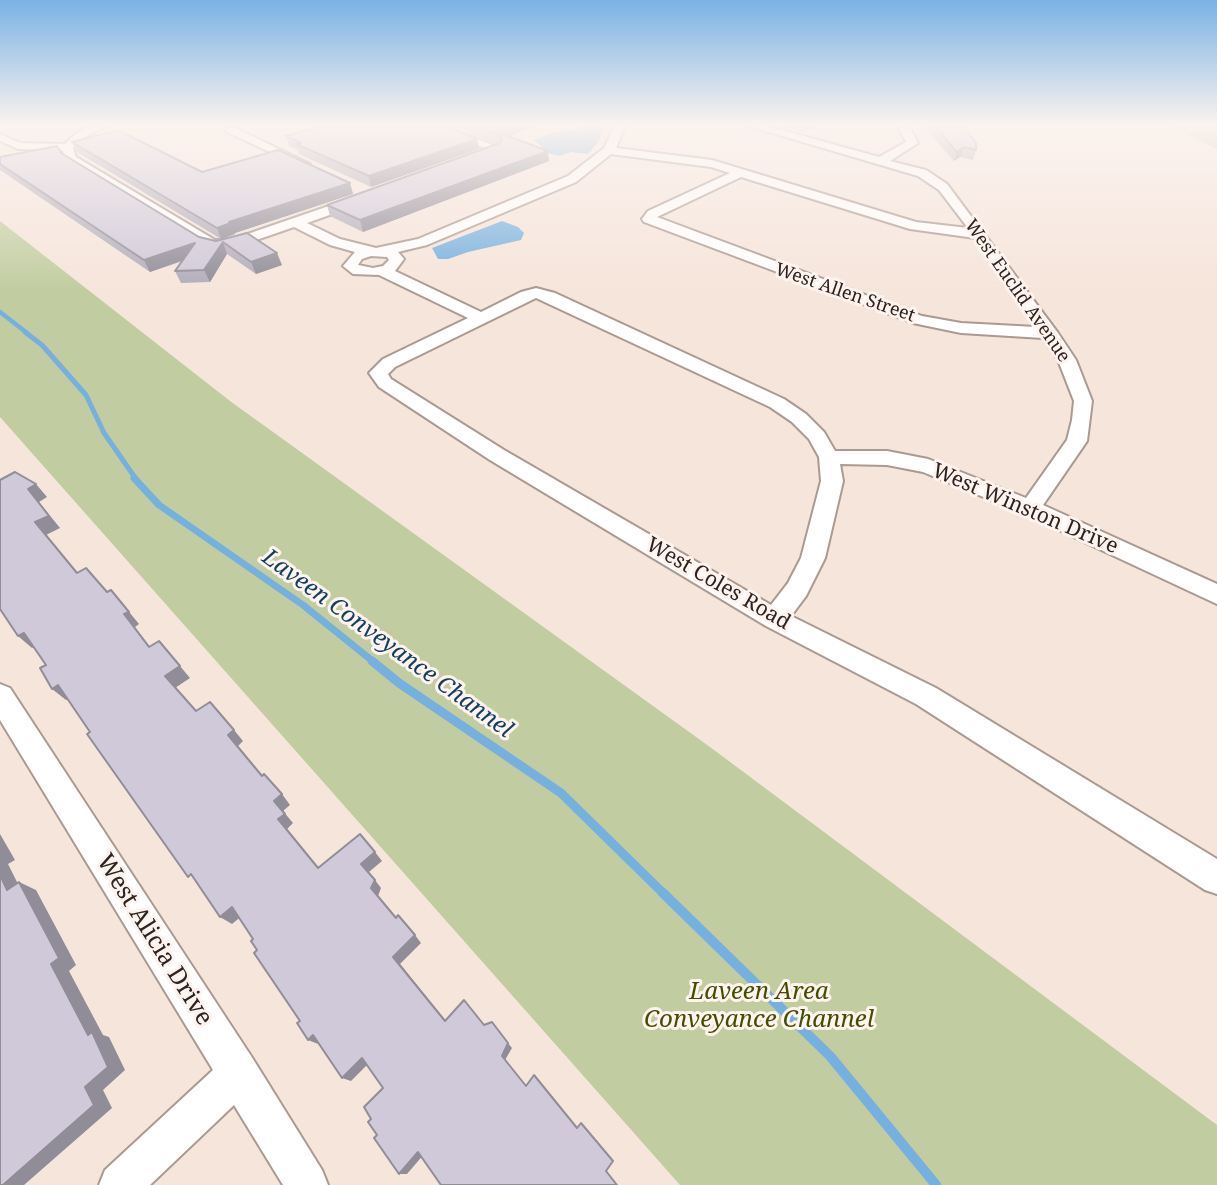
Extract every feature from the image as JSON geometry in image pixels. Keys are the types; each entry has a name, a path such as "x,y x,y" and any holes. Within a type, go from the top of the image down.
{"street":[{"path":"105,179 210,243 220,246 295,222 366,192"},
{"path":"350,262 357,256 422,242 569,179"},
{"name":"West Allen Street","path":"727,179 653,214 649,219 919,320 961,328 1050,333"},
{"path":"761,179 915,226 979,234"},
{"name":"West Euclid Avenue","path":"933,179 979,234 1050,333 1067,360 1083,401 1077,441 1030,508"},
{"path":"295,222 335,242 391,253 390,265"},
{"path":"335,242 353,269 358,271 390,265 422,242"},
{"path":"390,265 414,284 479,317"},
{"name":"West Coles Road","path":"829,457 817,436 799,418 777,403 549,296 536,293 479,317 389,363 378,373 385,383 497,455 775,619 926,696 1217,878"},
{"path":"775,619 797,589 813,558 832,481 829,457"},
{"name":"West Winston Drive","path":"829,457 887,458 928,466 1030,508 1217,595"},
{"name":"West Alicia Drive","path":"0,696 307,1185"},
{"path":"120,1185 239,1073"}],"green space":[{"name":"Laveen Area Conveyance Channel","path":"0,221 230,401 710,747 1217,1125 1217,1185 680,1185 0,417"}],"water":[{"path":"502,221 518,227 524,233 521,240 448,259 438,259 432,248"}],"building":[{"path":"23,179 104,179 199,237 216,241 247,233 277,253 251,262 223,242 204,270 175,271 195,243 144,260"},
{"path":"135,179 342,179 350,183 229,222 231,223 217,228"},
{"path":"399,179 471,179 360,220 327,205"},
{"path":"15,472 36,484 28,489 49,516 35,522 77,573 86,568 107,592 111,590 129,612 124,614 149,647 159,641 180,666 165,676 196,711 210,702 234,730 228,735 262,776 264,774 282,794 274,801 285,814 278,819 318,868 360,834 375,852 361,864 375,880 371,888 396,918 398,915 415,935 393,957 445,1021 464,1000 484,1025 492,1022 508,1043 502,1056 526,1086 534,1075 577,1128 581,1123 613,1161 606,1171 617,1185 441,1185 418,1152 399,1174 374,1138 377,1135 368,1122 371,1119 364,1107 383,1088 362,1058 342,1078 313,1035 308,1040 297,1023 300,1021 254,953 257,950 251,941 253,939 232,907 220,917 191,874 188,877 87,734 90,732 58,685 52,689 40,668 46,665 24,633 18,636 0,609 0,480"},
{"path":"0,875 7,890 19,882 59,958 51,964 88,1035 92,1032 108,1067 85,1087 94,1105 3,1185 0,1185"}],"waterway":[{"name":"Laveen Conveyance Channel","path":"0,312 27,333"},
{"name":"Laveen Conveyance Channel","path":"25,332 42,345 86,395 104,433 136,479"},
{"name":"Laveen Conveyance Channel","path":"134,478 159,505 303,605 375,663"},
{"name":"Laveen Conveyance Channel","path":"372,661 399,683 561,793 665,895"},
{"name":"Laveen Conveyance Channel","path":"663,893 830,1056 936,1185"}]}
